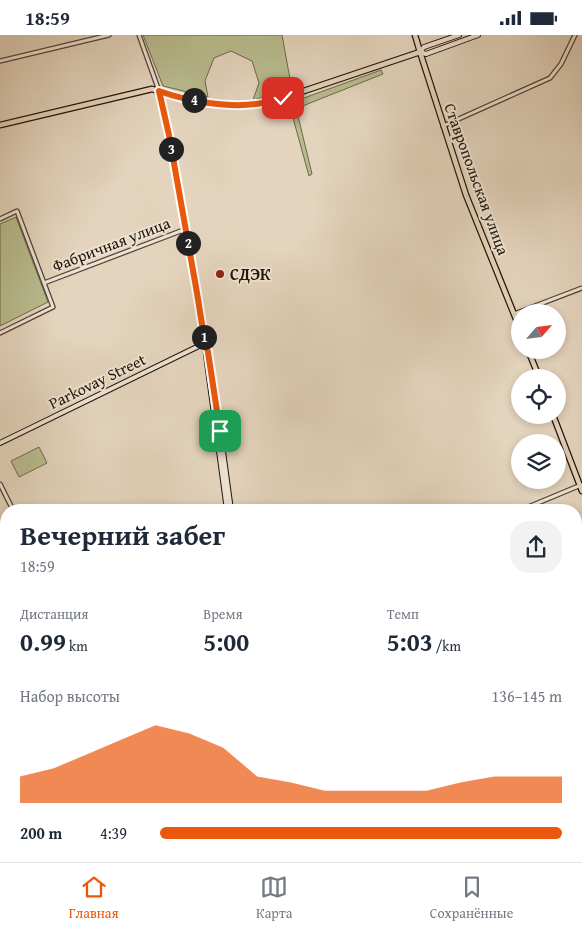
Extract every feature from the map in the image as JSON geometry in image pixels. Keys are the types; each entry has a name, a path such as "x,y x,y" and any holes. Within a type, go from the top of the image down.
{"main road":[{"name":"Ставропольская улица","path":"415,35 466,195 511,306"},
{"path":"0,125 152,89 170,95 214,103 234,105 258,104 283,98 420,51 424,47 459,35"},
{"path":"420,51 426,54 478,35"},
{"path":"159,91 169,135 208,352 228,504"},
{"name":"Parkovay Street","path":"0,443 205,343"},
{"path":"557,424 581,487"}],"street":[{"path":"0,61 109,35"},
{"path":"139,35 159,91"},
{"path":"443,126 550,78 561,64 575,35"},
{"path":"0,219 17,211 53,307 0,333"},
{"name":"Фабричная улица","path":"44,283 186,229"},
{"path":"538,304 582,288"},
{"path":"0,484 10,504"},
{"path":"537,504 581,487"}],"green space":[{"path":"143,35 282,35 292,90 253,100 259,83 252,61 231,51 214,58 205,81 208,97 163,86"},
{"path":"381,70 383,74 295,109 293,102"},
{"path":"298,116 312,174 309,176 293,118"},
{"path":"16,217 48,302 0,326 0,224"},
{"path":"39,447 47,463 19,477 11,461"}],"place":[{"name":"СДЭК","path":"220,274"}],"route":[{"path":"220,431 208,352 169,135 159,91 205,102 234,105 258,104 283,98"}]}
